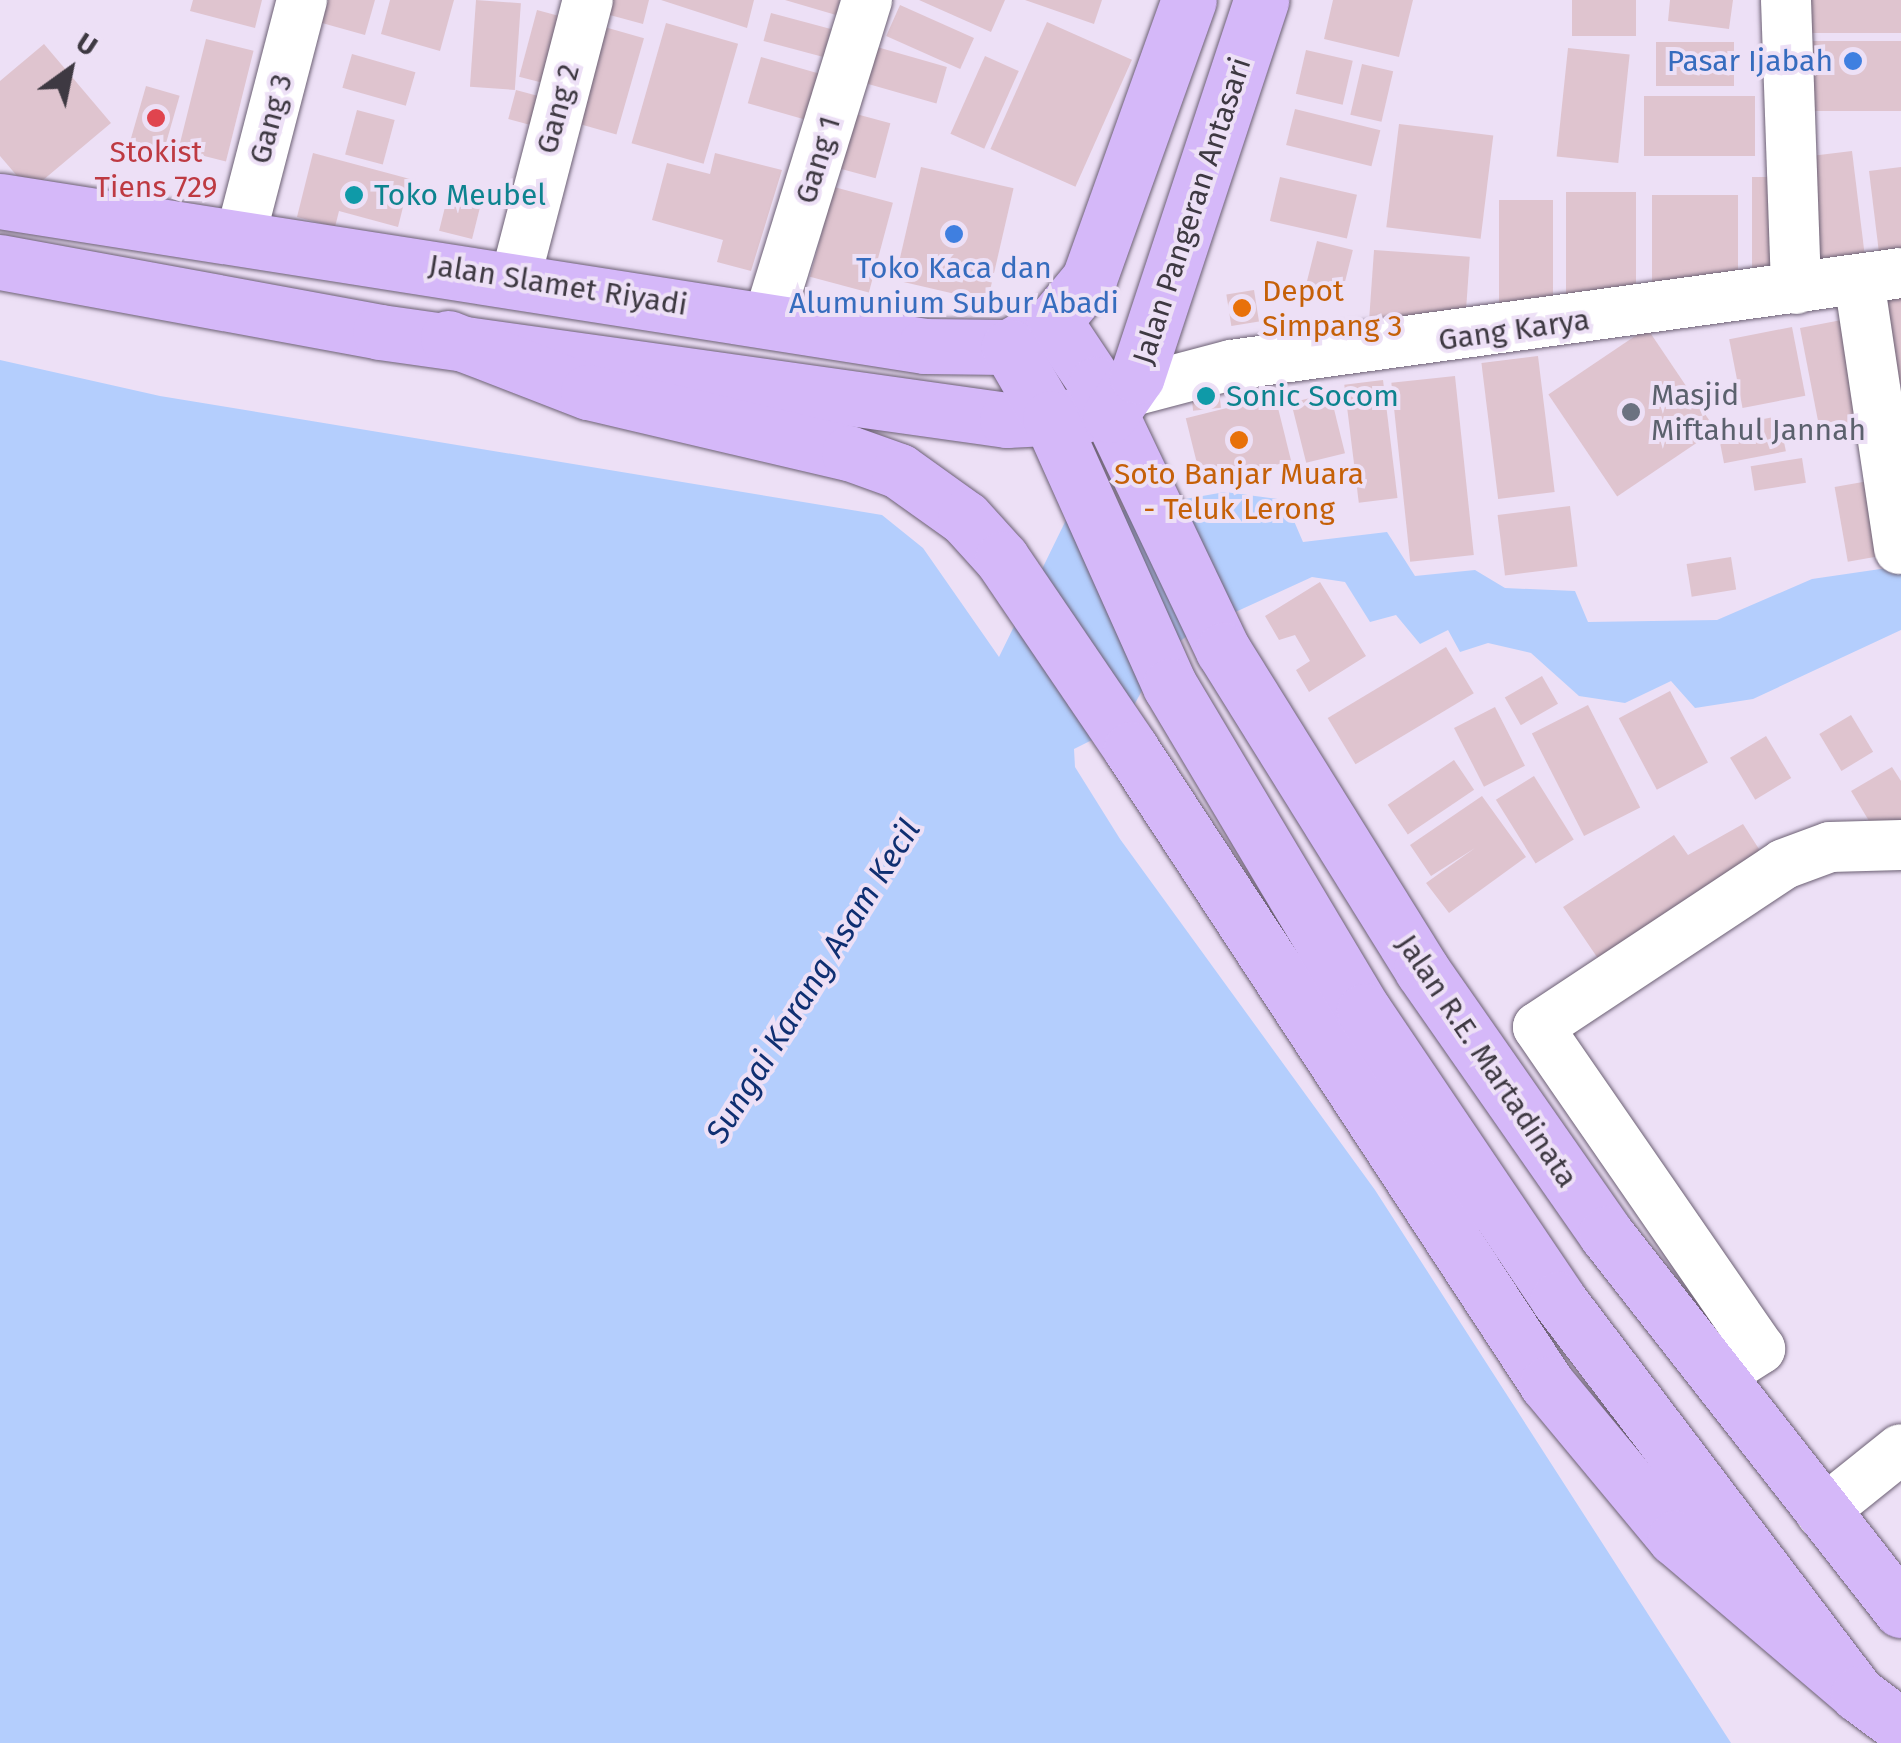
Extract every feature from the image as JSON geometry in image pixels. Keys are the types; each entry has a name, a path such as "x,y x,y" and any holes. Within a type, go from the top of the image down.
{"highway":[{"path":"1189,0 1089,279 1031,334 1050,418 1076,484 1170,686 1364,1011 1558,1298 1858,1694"},
{"name":"Jalan Pangeran Antasari","path":"1120,403 1261,0"},
{"name":"Jalan Slamet Riyadi","path":"0,201 516,276 925,346 1031,334"},
{"path":"0,262 448,338 1008,420 1050,418 1120,403"},
{"name":"Jalan R.E. Martadinata","path":"1031,334 1120,403 1138,471 1223,650 1484,1063 1821,1513 1901,1610"},
{"path":"448,338 588,392 898,470 965,518 1002,559 1131,749 1548,1384 1675,1538 1901,1726"}],"street":[{"name":"Gang 3","path":"240,238 302,0"},
{"name":"Gang 2","path":"516,276 588,0"},
{"name":"Gang 1","path":"768,320 868,0"},
{"path":"1786,0 1796,288"},
{"name":"Gang Karya","path":"1120,403 1231,365 1880,276"},
{"path":"1880,276 1899,549"},
{"path":"1717,1376 1760,1348 1538,1027 1784,864 1830,847 1901,845"},
{"path":"1821,1513 1901,1449"}],"water":[{"name":"Sungai Karang Asam Kecil","path":"0,360 160,396 882,515 923,548 999,657 1066,520 1225,492 1285,500 1303,542 1387,532 1415,576 1475,570 1505,588 1575,591 1588,622 1717,620 1812,579 1901,566 1901,630 1753,699 1695,708 1671,681 1625,703 1579,696 1531,653 1488,643 1460,652 1448,630 1420,644 1396,615 1370,622 1345,582 1312,577 1194,631 1161,655 1124,724 1074,749 1075,767 1120,839 1375,1190 1731,1743 0,1743"}],"building":[{"path":"193,0 262,0 255,28 190,11"},
{"path":"328,0 375,0 365,35 322,23"},
{"path":"390,0 454,0 440,51 381,34"},
{"path":"476,0 521,3 515,90 470,87"},
{"path":"598,0 649,0 643,24 595,11"},
{"path":"661,0 754,0 747,28"},
{"path":"785,0 840,0 836,15"},
{"path":"919,0 1005,0 991,32"},
{"path":"1025,0 1102,0 1094,24"},
{"path":"1333,0 1413,0 1399,57 1324,39"},
{"path":"1572,0 1636,0 1636,36 1572,36"},
{"path":"1670,0 1733,0 1729,29 1668,21"},
{"path":"1809,0 1901,0 1901,33 1809,33"},
{"path":"900,5 974,38 960,69 886,36"},
{"path":"537,10 559,16 541,83 519,77"},
{"path":"771,13 831,29 823,57 763,41"},
{"path":"1047,22 1132,60 1075,187 990,149"},
{"path":"666,23 738,44 704,164 632,143"},
{"path":"594,24 644,38 616,134 566,120"},
{"path":"206,39 254,51 226,161 178,150"},
{"path":"1810,41 1901,41 1901,111 1810,111"},
{"path":"1656,42 1734,42 1734,86 1656,86"},
{"path":"44,44 111,123 30,191 0,156 0,81"},
{"path":"870,45 947,67 936,104 860,82"},
{"path":"1568,48 1630,54 1618,163 1557,156"},
{"path":"1306,50 1353,61 1343,105 1296,94"},
{"path":"352,54 415,72 406,106 342,88"},
{"path":"985,56 1019,71 984,149 950,134"},
{"path":"761,57 821,74 807,120 748,103"},
{"path":"1362,64 1393,71 1381,122 1350,115"},
{"name":"Stokist Tiens 729","path":"146,86 180,96 164,149 131,140"},
{"path":"516,90 538,96 530,125 508,119"},
{"path":"1644,96 1755,96 1755,156 1644,156"},
{"path":"1295,109 1380,130 1371,166 1286,145"},
{"path":"357,110 395,120 383,165 345,154"},
{"path":"845,111 890,123 876,178 830,166"},
{"path":"1399,124 1493,136 1481,239 1386,227"},
{"path":"1852,151 1865,255 1809,262 1796,158"},
{"name":"Toko Meubel","path":"313,153 410,179 398,227 339,211 335,227 297,217"},
{"path":"715,153 782,170 751,271 717,262 723,240 652,220 667,163 710,174"},
{"name":"Toko Kaca dan Alumunium Subur Abadi","path":"921,167 1014,188 987,301 895,280"},
{"path":"1901,167 1901,251 1879,253 1869,171"},
{"path":"1280,177 1357,195 1347,239 1270,221"},
{"path":"1752,177 1777,177 1777,271 1752,271"},
{"path":"834,187 893,203 869,293 810,277"},
{"path":"449,191 482,199 472,239 439,231"},
{"path":"1566,192 1636,192 1636,299 1566,299"},
{"path":"1652,195 1738,195 1738,292 1652,292"},
{"path":"1499,200 1553,200 1553,316 1499,316"},
{"path":"1317,241 1353,250 1340,300 1304,291"},
{"path":"1374,250 1470,257 1465,326 1369,319"},
{"path":"1901,288 1901,384 1883,386 1870,292"},
{"name":"Depot Simpang 3","path":"1254,290 1259,322 1231,326 1226,294"},
{"path":"1852,318 1873,425 1821,435 1800,328"},
{"path":"1792,327 1805,396 1743,408 1729,339"},
{"name":"Masjid Miftahul Jannah","path":"1647,328 1716,430 1617,497 1548,395"},
{"path":"1538,356 1555,492 1498,499 1481,363"},
{"path":"1455,376 1474,555 1410,562 1391,383"},
{"name":"Sonic Socom","path":"1218,380 1221,408 1193,411 1190,383"},
{"path":"1383,380 1398,498 1359,503 1344,385"},
{"path":"1330,393 1345,453 1306,463 1291,403"},
{"name":"Soto Banjar Muara - Teluk Lerong","path":"1275,396 1291,461 1202,483 1186,418"},
{"path":"1779,416 1786,451 1724,463 1717,428"},
{"path":"1802,458 1806,483 1755,491 1751,466"},
{"path":"1874,480 1887,555 1848,562 1835,487"},
{"path":"1570,506 1577,567 1505,575 1498,515"},
{"path":"1731,557 1736,590 1692,597 1687,564"},
{"path":"1320,582 1366,656 1309,692 1296,670 1310,661 1295,635 1279,640 1265,616"},
{"path":"1446,647 1474,693 1356,764 1328,718"},
{"path":"1542,676 1558,704 1521,725 1505,698"},
{"path":"1670,691 1708,763 1657,790 1619,718"},
{"path":"1588,705 1640,807 1584,836 1532,734"},
{"path":"1495,707 1525,766 1484,787 1454,728"},
{"path":"1851,715 1873,752 1841,771 1819,734"},
{"path":"1766,736 1791,778 1755,800 1730,758"},
{"path":"1454,760 1474,790 1408,835 1388,805"},
{"path":"1892,767 1901,781 1901,835 1884,846 1851,791"},
{"path":"1534,776 1574,840 1536,863 1496,800"},
{"path":"1482,796 1526,857 1449,913 1426,883 1475,848 1431,876 1410,845"},
{"path":"1743,824 1766,860 1601,963 1563,907 1674,835 1688,855"}],"place":[{"name":"Pasar Ijabah","path":"1853,61"},
{"name":"Stokist Tiens 729","path":"156,118"},
{"name":"Toko Meubel","path":"354,195"},
{"name":"Toko Kaca dan Alumunium Subur Abadi","path":"954,234"},
{"name":"Depot Simpang 3","path":"1242,308"},
{"name":"Sonic Socom","path":"1206,396"},
{"name":"Masjid Miftahul Jannah","path":"1631,412"},
{"name":"Soto Banjar Muara - Teluk Lerong","path":"1239,440"}]}
